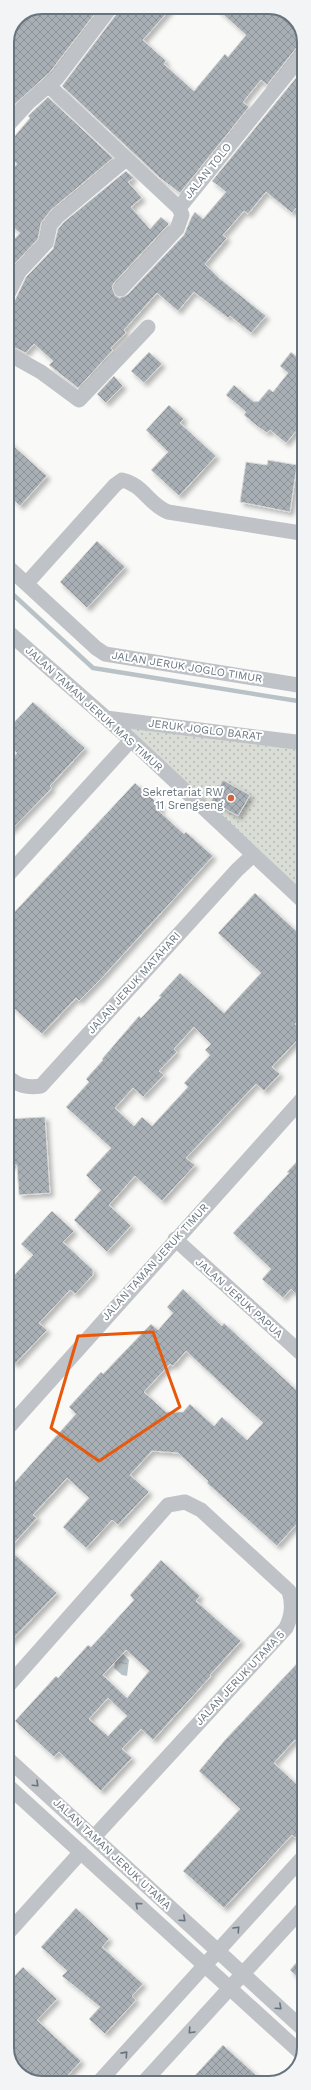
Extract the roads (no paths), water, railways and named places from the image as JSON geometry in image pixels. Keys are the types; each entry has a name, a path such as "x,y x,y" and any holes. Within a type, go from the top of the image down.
{"street":[{"path":"14,119 30,102 49,86 106,14"},
{"name":"JALAN TOLO","path":"49,86 179,208 297,62"},
{"path":"14,281 18,272 46,243 50,225 58,216 126,159"},
{"path":"121,289 177,229 182,215 179,208"},
{"path":"14,357 41,372 79,400 148,327"},
{"path":"26,583 115,485 122,480 139,487 156,506 168,512 297,532"},
{"name":"JALAN JERUK JOGLO TIMUR","path":"14,572 96,648 105,654 297,685"},
{"name":"JALAN TAMAN JERUK MAS TIMUR","path":"14,637 131,740 297,896"},
{"name":"JERUK JOGLO BARAT","path":"106,718 297,742"},
{"path":"14,868 131,740"},
{"name":"JALAN JERUK MATAHARI","path":"14,1082 28,1088 41,1086 237,870 253,855"},
{"name":"JALAN TAMAN JERUK TIMUR","path":"14,1421 175,1239 297,1105"},
{"name":"JALAN JERUK PAPUA","path":"175,1239 297,1350"},
{"name":"JALAN JERUK UTAMA 5","path":"14,1679 168,1505 185,1502 201,1510 289,1591 292,1601 291,1615 286,1628 94,1837"},
{"name":"JALAN TAMAN JERUK UTAMA","path":"14,1764 297,2023"},
{"name":"JALAN TAMAN JERUK UTAMA","path":"14,1791 297,2049"},
{"path":"14,1926 81,1852"},
{"path":"104,2076 205,1966 217,1950 297,1864"},
{"path":"150,2076 297,1915"}],"water":[{"path":"111,1642 129,1660 127,1676 122,1675 114,1668 115,1664 102,1653"}],"waterway":[{"path":"14,595 93,668 297,701"}],"place":[{"name":"Sekretariat RW 11 Srengseng","path":"231,798"}]}
